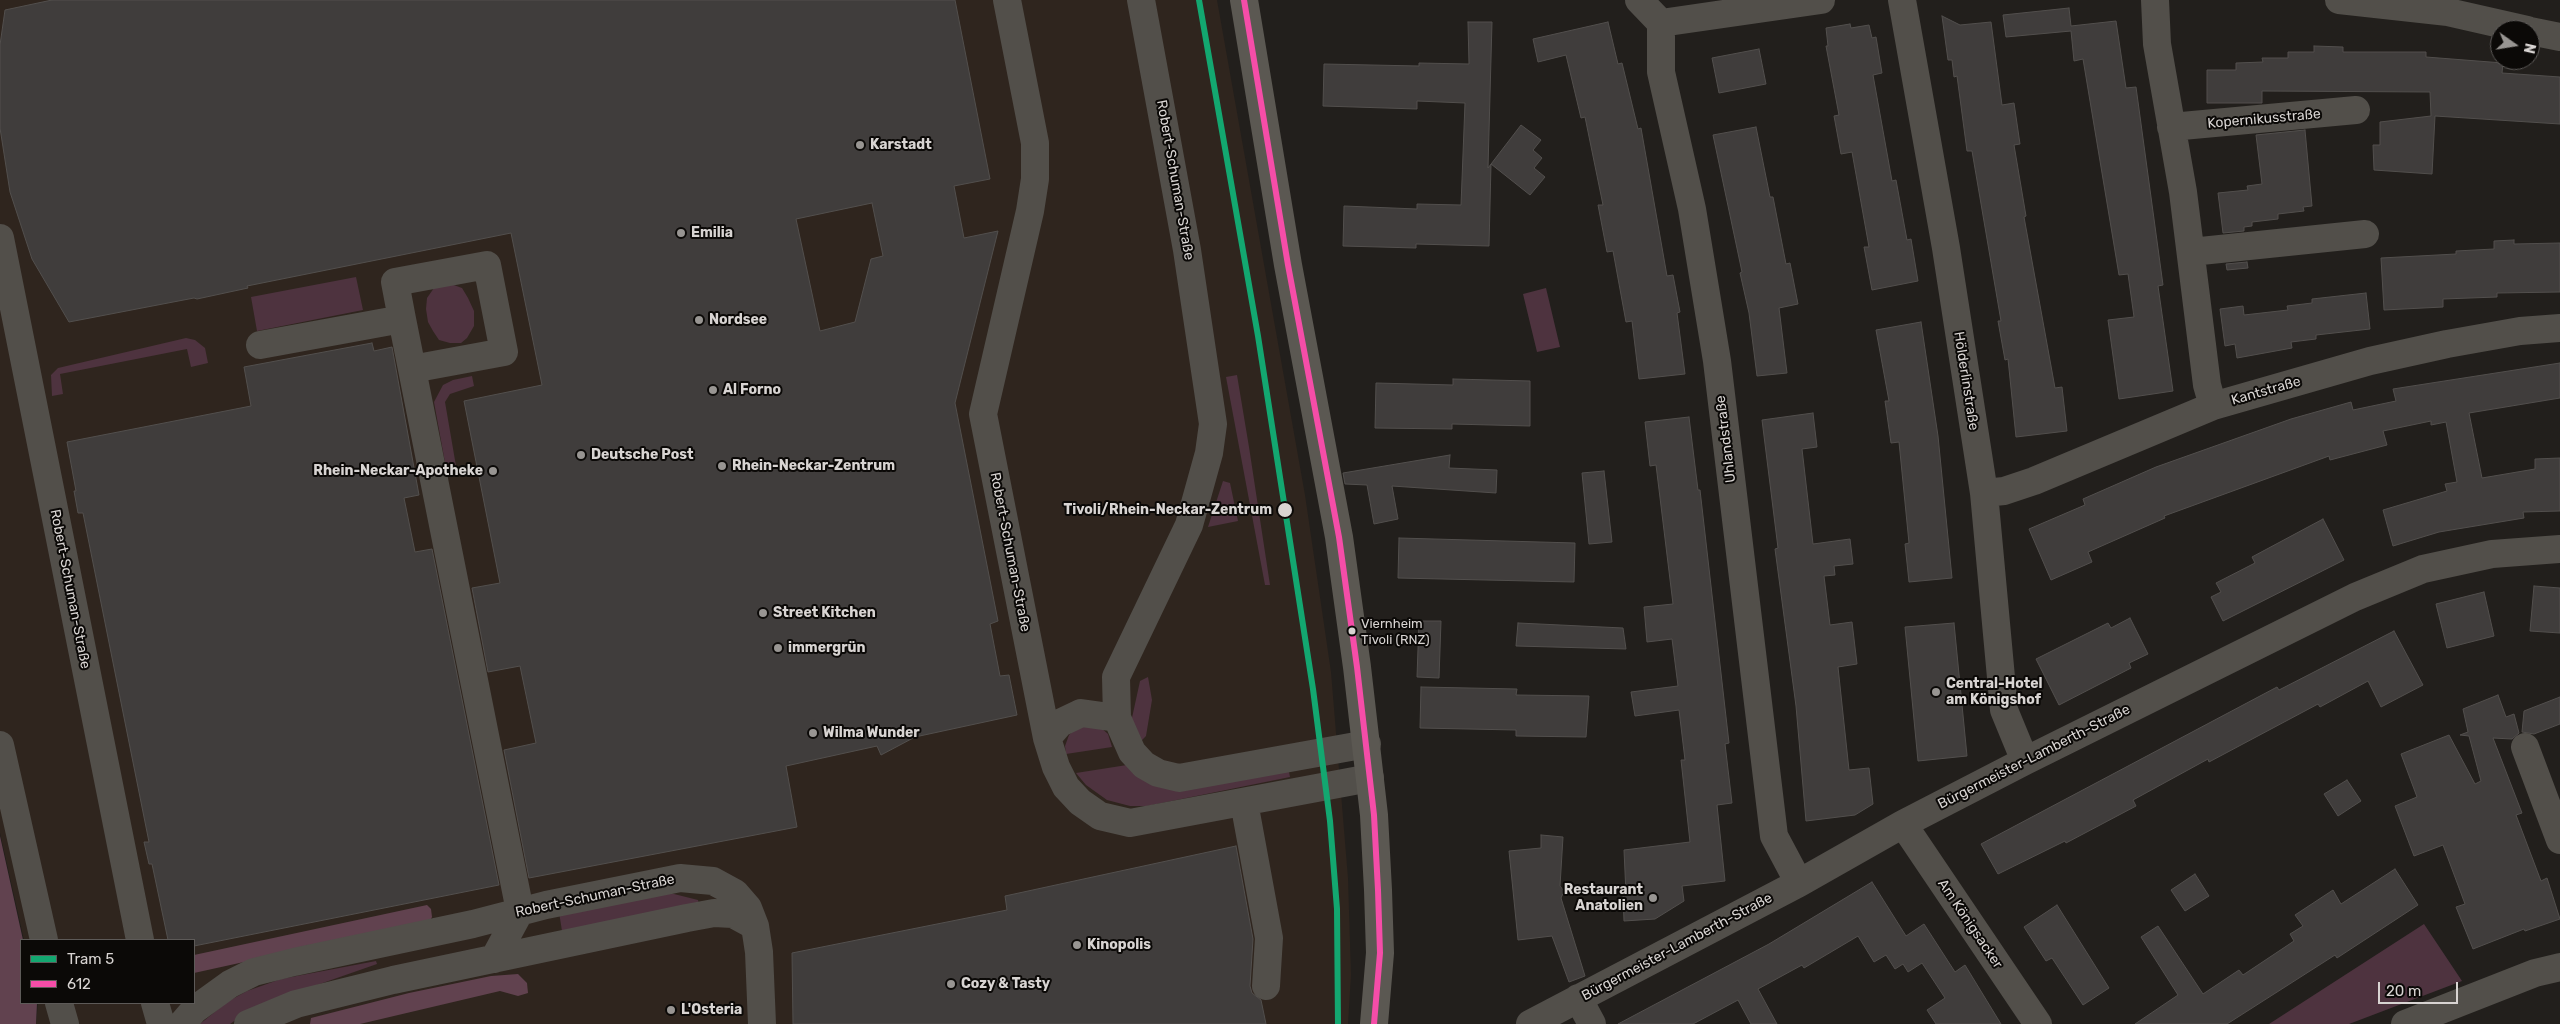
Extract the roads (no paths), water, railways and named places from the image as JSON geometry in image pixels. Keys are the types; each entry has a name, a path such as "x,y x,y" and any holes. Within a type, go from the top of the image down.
{"main road":[{"path":"1244,0 1288,265 1339,537 1366,744 1370,778 1380,944 1374,1024"}],"street":[{"name":"Robert-Schuman-Straße","path":"1007,0 1035,142 1035,178 1030,211 983,414 1047,738 1056,767 1066,787 1080,802 1100,816 1130,823 1370,778"},
{"name":"Robert-Schuman-Straße","path":"1141,0 1188,250 1213,424 1209,453 1189,525 1169,571 1116,677 1117,718 1132,752 1144,765 1158,773 1179,778 1366,744"},
{"path":"1639,0 1661,23 1821,0"},
{"name":"Hölderlinstraße","path":"1902,0 1946,248 1984,493 2004,710 2025,761"},
{"path":"2155,0 2157,44 2183,192 2207,385 2213,406"},
{"path":"2339,0 2448,12 2490,21"},
{"name":"Uhlandstraße","path":"1661,23 1661,72 1692,209 1717,361 1774,836 1800,883"},
{"path":"2540,32 2560,37"},
{"name":"Kopernikusstraße","path":"2171,127 2356,110"},
{"path":"2191,252 2365,234"},
{"name":"Robert-Schuman-Straße","path":"0,238 140,939"},
{"path":"412,369 504,352 487,265 395,282 402,319 520,911 494,959"},
{"path":"260,345 402,319"},
{"name":"Kantstraße","path":"1984,493 2004,491 2034,481 2213,406 2370,361 2446,344 2520,331 2560,328"},
{"name":"Bürgermeister-Lamberth-Straße","path":"1530,1024 1800,883 1903,824 2025,761 2355,597 2423,569 2492,554 2560,549"},
{"path":"1047,738 1060,723 1081,713 1117,718"},
{"path":"0,745 44,939"},
{"path":"2525,746 2560,840"},
{"path":"1244,802 1269,938 1266,986"},
{"name":"Am Königsacker","path":"1903,824 2038,1024"},
{"name":"Robert-Schuman-Straße","path":"182,1024 194,1010 230,984 254,972 473,924 520,911 680,878 713,881 735,893 748,908 755,926 759,952 762,1024"},
{"path":"248,1024 296,1004 393,980 714,913 733,914 755,926"},
{"path":"2405,1024 2492,989 2560,967"},
{"path":"1578,998 1592,1024"},
{"path":"59,1004 65,1024"},
{"path":"155,1004 161,1024"}],"tram line":[{"name":"5","path":"1199,0 1258,336 1313,689 1330,821 1337,909 1338,1024"}],"place":[{"name":"Karstadt","path":"860,145"},
{"name":"Emilia","path":"681,233"},
{"name":"Nordsee","path":"699,320"},
{"name":"Al Forno","path":"713,390"},
{"name":"Deutsche Post","path":"581,455"},
{"name":"Rhein-Neckar-Zentrum","path":"722,466"},
{"name":"Rhein-Neckar-Apotheke","path":"493,471"},
{"name":"Tivoli/Rhein-Neckar-Zentrum","path":"1285,510"},
{"name":"Street Kitchen","path":"763,613"},
{"name":"Viernheim Tivoli (RNZ)","path":"1352,631"},
{"name":"immergrün","path":"778,648"},
{"name":"Central-Hotel am Königshof","path":"1936,692"},
{"name":"Wilma Wunder","path":"813,733"},
{"name":"Restaurant Anatolien","path":"1653,898"},
{"name":"Kinopolis","path":"1077,945"},
{"name":"Cozy & Tasty","path":"951,984"},
{"name":"L'Osteria","path":"671,1010"}]}
